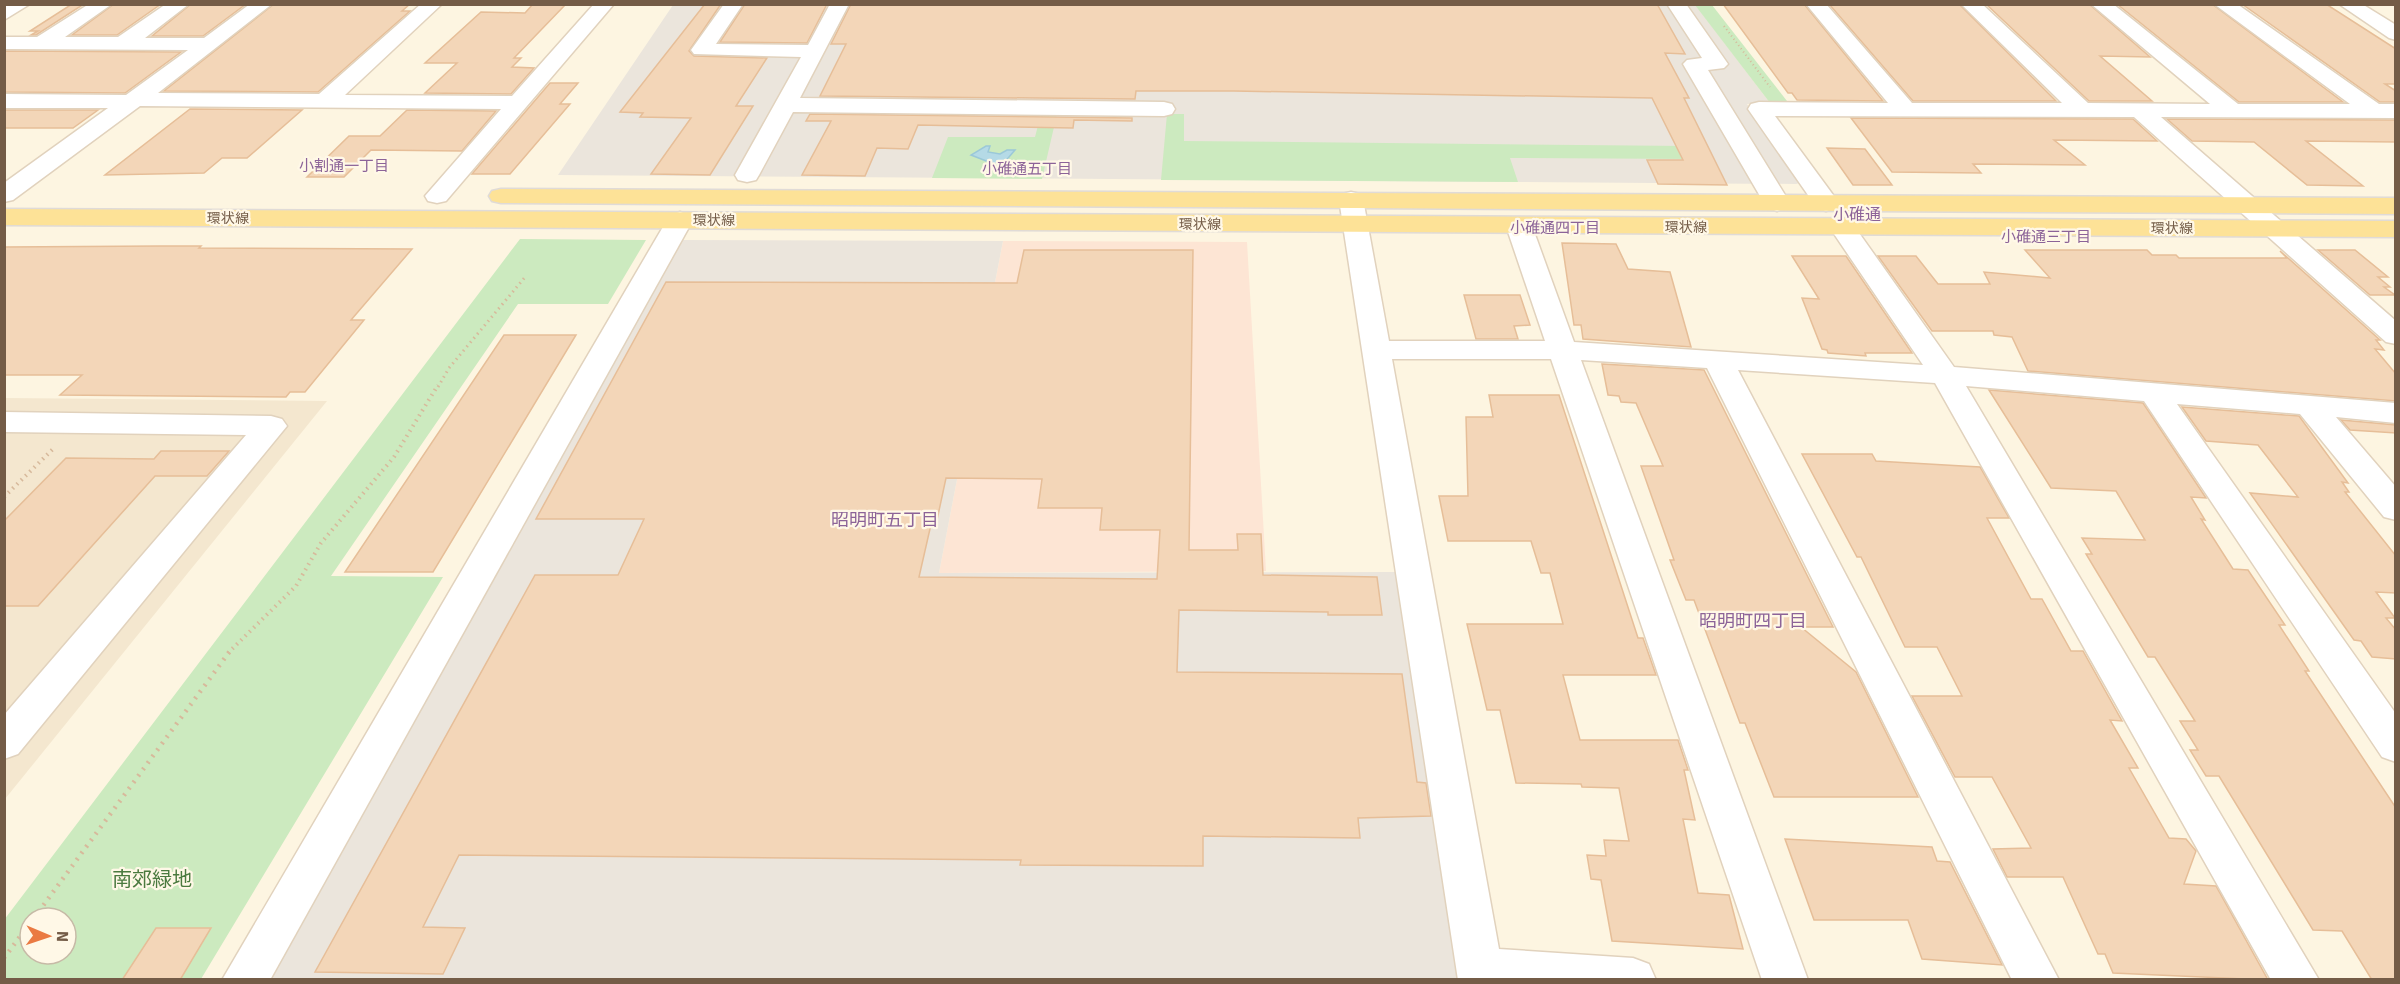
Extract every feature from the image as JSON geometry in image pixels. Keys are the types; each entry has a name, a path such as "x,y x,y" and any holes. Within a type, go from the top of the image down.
{"main road":[{"name":"環状線","path":"5,200 437,196 1353,212 1519,226 1834,215 2246,205 2396,206"},
{"name":"環状線","path":"5,200 680,220 1353,212 1777,203 1834,215 2273,228 2396,229"}],"street":[{"path":"4,14 21,4"},
{"path":"42,43 103,4"},
{"path":"122,44 180,4"},
{"path":"5,200 263,4"},
{"path":"325,101 433,4"},
{"path":"437,196 605,4"},
{"path":"734,4 701,50 814,51"},
{"path":"747,175 840,4"},
{"path":"1676,4 1718,64 1694,64 1777,203"},
{"path":"1815,4 1905,109"},
{"path":"1970,4 2082,110"},
{"path":"2100,4 2232,110"},
{"path":"2223,4 2385,111"},
{"path":"2348,4 2396,34"},
{"path":"4,43 210,44"},
{"path":"4,101 520,103"},
{"path":"784,105 1164,109"},
{"path":"2296,980 1945,375 1759,109 2385,111"},
{"path":"2140,110 2396,336"},
{"path":"1353,212 1480,974 1633,980"},
{"path":"245,980 680,220"},
{"path":"1519,226 1785,980"},
{"path":"1376,350 1563,350 1945,375 2396,413"},
{"path":"1718,360 2036,980"},
{"path":"2154,393 2396,746"},
{"path":"2309,406 2396,509"},
{"path":"4,422 271,426 4,743"}],"path":[{"path":"1722,24 1787,109"},
{"path":"43,906 226,656 296,586 321,543 393,457 449,368 526,276"},
{"path":"4,497 79,423"},
{"path":"4,958 18,939"}],"shaded area":[{"path":"1695,4 1770,103 1747,104 1803,182 1796,184 558,175 673,5"},
{"path":"680,240 1003,241 939,573 1396,572 1458,979 263,980"},
{"path":"1003,241 1247,242 1266,571 939,573"},
{"path":"5,398 327,401 5,799"}],"green space":[{"path":"1695,5 1712,5 1787,101 1770,103"},
{"path":"1041,114 1057,114 1042,179 932,178 948,137 1035,137"},
{"path":"1167,114 1184,114 1184,141 1687,146 1694,159 1510,158 1518,182 1161,180"},
{"name":"南郊緑地","path":"520,239 646,240 608,304 518,304 331,576 443,577 201,979 5,979 4,920"}],"water":[{"path":"990,146 988,152 1000,154 1007,150 1015,150 1003,164 994,164 971,155"}],"building":[{"path":"72,4 84,4 36,35 31,35 38,31 30,31"},
{"path":"114,4 161,4 117,35 72,35"},
{"path":"191,4 246,4 203,36 152,36"},
{"path":"274,4 410,4 402,11 410,11 318,92 164,91"},
{"path":"533,4 566,4 514,58 521,58 512,67 534,68 511,94 425,93 457,63 425,63 481,12 525,13"},
{"path":"705,4 721,4 689,51 694,56 767,58 736,106 753,106 710,175 651,174 691,118 640,117 643,113 620,112"},
{"path":"745,4 827,4 807,43 720,42"},
{"path":"851,4 1657,4 1685,54 1665,53 1689,98 1684,98 1727,185 1658,184 1647,160 1683,160 1652,98 1234,91 1136,91 1135,99 820,96 846,44 831,44"},
{"path":"1723,4 1804,4 1883,101 1797,100 1792,93 1788,93"},
{"path":"1829,4 1959,4 2056,101 1913,101"},
{"path":"1986,4 2089,4 2150,57 2100,56 2152,101 2089,101"},
{"path":"2117,4 2212,4 2343,102 2239,102"},
{"path":"2242,4 2326,4 2396,49 2396,84 2385,84 2396,91 2396,102 2380,102"},
{"path":"4,52 181,52 125,93 4,92"},
{"path":"550,83 578,83 560,104 570,104 510,174 472,174"},
{"path":"190,109 302,110 247,158 222,158 204,173 105,175"},
{"path":"4,110 98,110 73,128 4,128"},
{"path":"407,110 496,111 462,151 371,150 344,177 307,177 349,136 380,136"},
{"path":"810,114 1132,118 1132,121 1074,120 1073,128 918,125 908,149 877,148 865,176 802,175 831,121 806,121"},
{"path":"1851,118 2133,119 2157,141 2054,140 2085,165 1973,164 1981,173 1892,172"},
{"path":"2167,119 2396,120 2396,142 2306,141 2363,186 2307,185 2254,142 2192,141"},
{"path":"1827,148 1865,149 1892,185 1853,185"},
{"path":"1562,243 1616,244 1628,269 1670,272 1691,347 1583,339 1581,325 1574,325"},
{"path":"201,246 199,248 412,249 351,320 364,320 305,392 290,392 286,397 60,395 82,375 4,375 4,247"},
{"path":"1024,250 1193,250 1189,550 1238,550 1237,534 1261,534 1263,575 1377,577 1382,615 1179,610 1177,672 1402,674 1417,782 1426,783 1431,816 1358,818 1360,838 1203,836 1203,866 1020,865 1021,860 459,855 423,927 465,928 443,974 315,972 535,575 618,575 644,519 536,519 666,282 1017,283","holes":["946,478 1042,479 1038,508 1102,508 1100,530 1160,530 1157,579 919,577 932,520 937,520"]},
{"path":"2025,250 2147,250 2152,255 2176,255 2179,258 2287,258 2280,251 2380,340 2376,340 2384,350 2375,349 2396,374 2396,401 2028,371 2012,337 1994,335 1993,331 1932,331 1878,256 1916,256 1938,284 1990,284 1984,272 2050,278"},
{"path":"2318,250 2355,250 2388,277 2378,277 2390,287 2384,287 2395,295 2370,295"},
{"path":"1792,256 1846,256 1912,353 1865,353 1866,356 1828,353 1827,350 1822,349 1802,298 1819,299"},
{"path":"1464,295 1520,295 1530,325 1514,326 1518,339 1476,339"},
{"path":"504,335 576,335 433,572 345,572"},
{"path":"1602,364 1704,370 1833,627 1801,627 1856,672 1918,797 1774,797 1745,723 1740,723 1694,600 1686,600 1670,560 1674,560 1641,466 1663,466 1636,403 1621,402 1619,396 1608,395"},
{"path":"1989,390 2143,403 2206,498 2191,497 2205,520 2201,519 2233,569 2248,570 2285,625 2279,625 2309,671 2305,671 2396,808 2396,980 2372,980 2342,931 2313,930 2219,776 2206,776 2190,750 2198,750 2180,721 2195,721 2155,657 2148,657 2086,554 2092,554 2082,538 2145,540 2116,491 2051,488"},
{"path":"1489,395 1559,395 1638,638 1643,638 1656,675 1563,675 1580,740 1678,740 1688,770 1684,770 1695,820 1683,819 1698,893 1729,895 1743,949 1612,941 1601,880 1591,879 1587,855 1606,856 1604,840 1629,841 1619,788 1582,787 1581,784 1516,783 1500,710 1487,710 1467,624 1563,624 1550,573 1541,573 1531,541 1448,541 1439,496 1468,496 1466,417 1493,417"},
{"path":"2182,407 2299,416 2348,483 2342,482 2349,492 2345,492 2396,556 2396,593 2376,592 2395,618 2386,618 2396,630 2396,659 2372,657 2361,641 2354,640 2250,493 2298,497 2258,445 2206,441"},
{"path":"2341,420 2396,425 2396,433 2350,430"},
{"path":"161,451 229,451 207,476 155,476 38,606 4,606 4,521 66,458 154,459"},
{"path":"1802,454 1872,454 1876,461 1980,467 2009,518 1987,518 2031,599 2042,599 2071,651 2083,651 2122,721 2110,720 2138,768 2129,768 2169,838 2186,839 2196,851 2184,884 2216,886 2268,980 2113,973 2105,954 2098,954 2063,877 2007,877 1993,849 2031,848 1992,777 1955,777 1912,696 1962,696 1937,647 1905,647 1861,557 1857,557"},
{"path":"1785,839 1932,847 1937,861 1950,862 2002,965 1922,959 1908,920 1814,920"},
{"path":"156,928 211,928 180,980 122,980"}],"district":[{"name":"小割通一丁目","path":"344,166"},
{"name":"小碓通五丁目","path":"1027,169"},
{"name":"小碓通","path":"1857,215"},
{"name":"小碓通四丁目","path":"1555,228"},
{"name":"小碓通三丁目","path":"2046,237"},
{"name":"昭明町五丁目","path":"885,520"},
{"name":"昭明町四丁目","path":"1753,621"}]}
